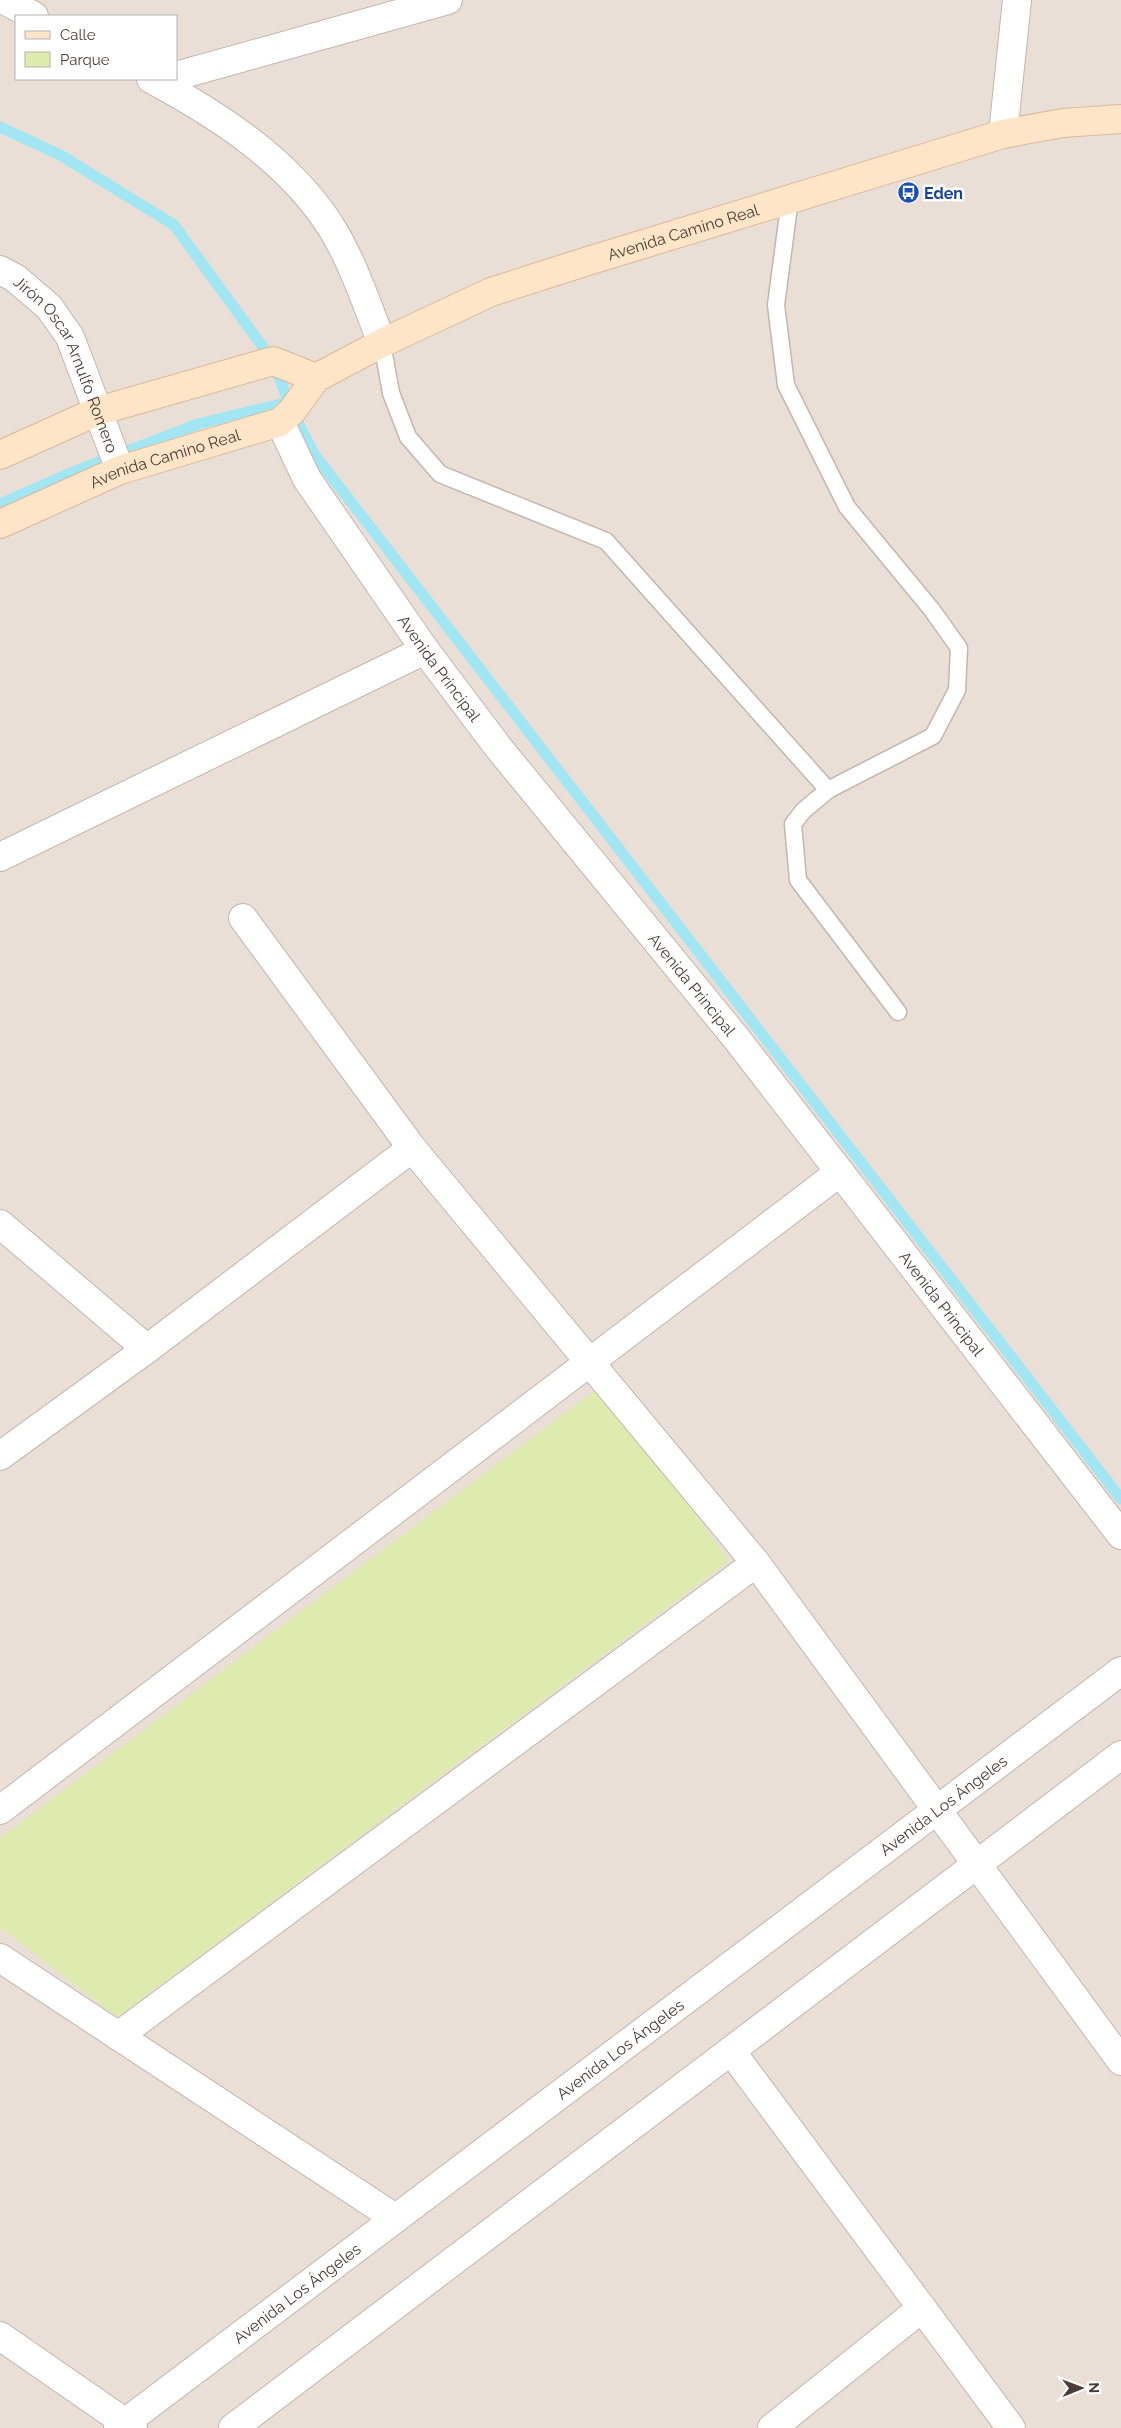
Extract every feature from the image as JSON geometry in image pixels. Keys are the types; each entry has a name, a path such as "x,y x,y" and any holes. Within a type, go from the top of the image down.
{"main road":[{"name":"Avenida Camino Real","path":"1064,123 1121,105"},
{"name":"Avenida Camino Real","path":"0,524 120,470 280,422 292,411 316,378 382,343 491,292 1003,134 1064,123 1121,119"},
{"path":"0,455 98,412 273,360 316,378"}],"street":[{"path":"178,74 413,4 448,0"},
{"path":"1003,134 1017,0"},
{"path":"7,1 32,15"},
{"path":"163,80 212,113 293,176 334,231 362,292 382,343"},
{"name":"Jirón Oscar Arnulfo Romero","path":"0,270 15,278 49,307 70,337 120,470"},
{"name":"Avenida Principal","path":"280,422 308,479 425,650 498,747 736,1038 1121,1535"},
{"path":"0,857 425,650"},
{"path":"243,918 412,1148 756,1563 1121,2062"},
{"path":"0,1456 146,1350 412,1148"},
{"path":"0,1810 840,1172"},
{"path":"0,1224 146,1350"},
{"path":"118,2036 756,1563"},
{"name":"Avenida Los Ángeles","path":"125,2426 395,2218 1121,1671"},
{"path":"233,2428 1121,1755"},
{"path":"0,1958 395,2218"},
{"path":"731,2051 1011,2428"},
{"path":"772,2428 922,2308"},
{"path":"0,2336 125,2426"}],"lane":[{"path":"790,199 776,305 786,385 847,507 932,610 959,648 957,690 933,736 828,790 803,810 793,824 798,880 898,1012"},
{"path":"382,343 391,393 408,437 440,474 606,541 828,790"}],"shaded area":[{"path":"0,0 1121,0 1121,2428 0,2428"}],"green space":[{"path":"602,1385 729,1561 117,2017 0,1927 0,1838"}],"waterway":[{"path":"0,127 62,156 174,225 273,361 292,411 314,454 1121,1499"},
{"path":"0,504 68,474 198,424 289,402"}],"place":[{"name":"Eden","path":"908,193"}]}
